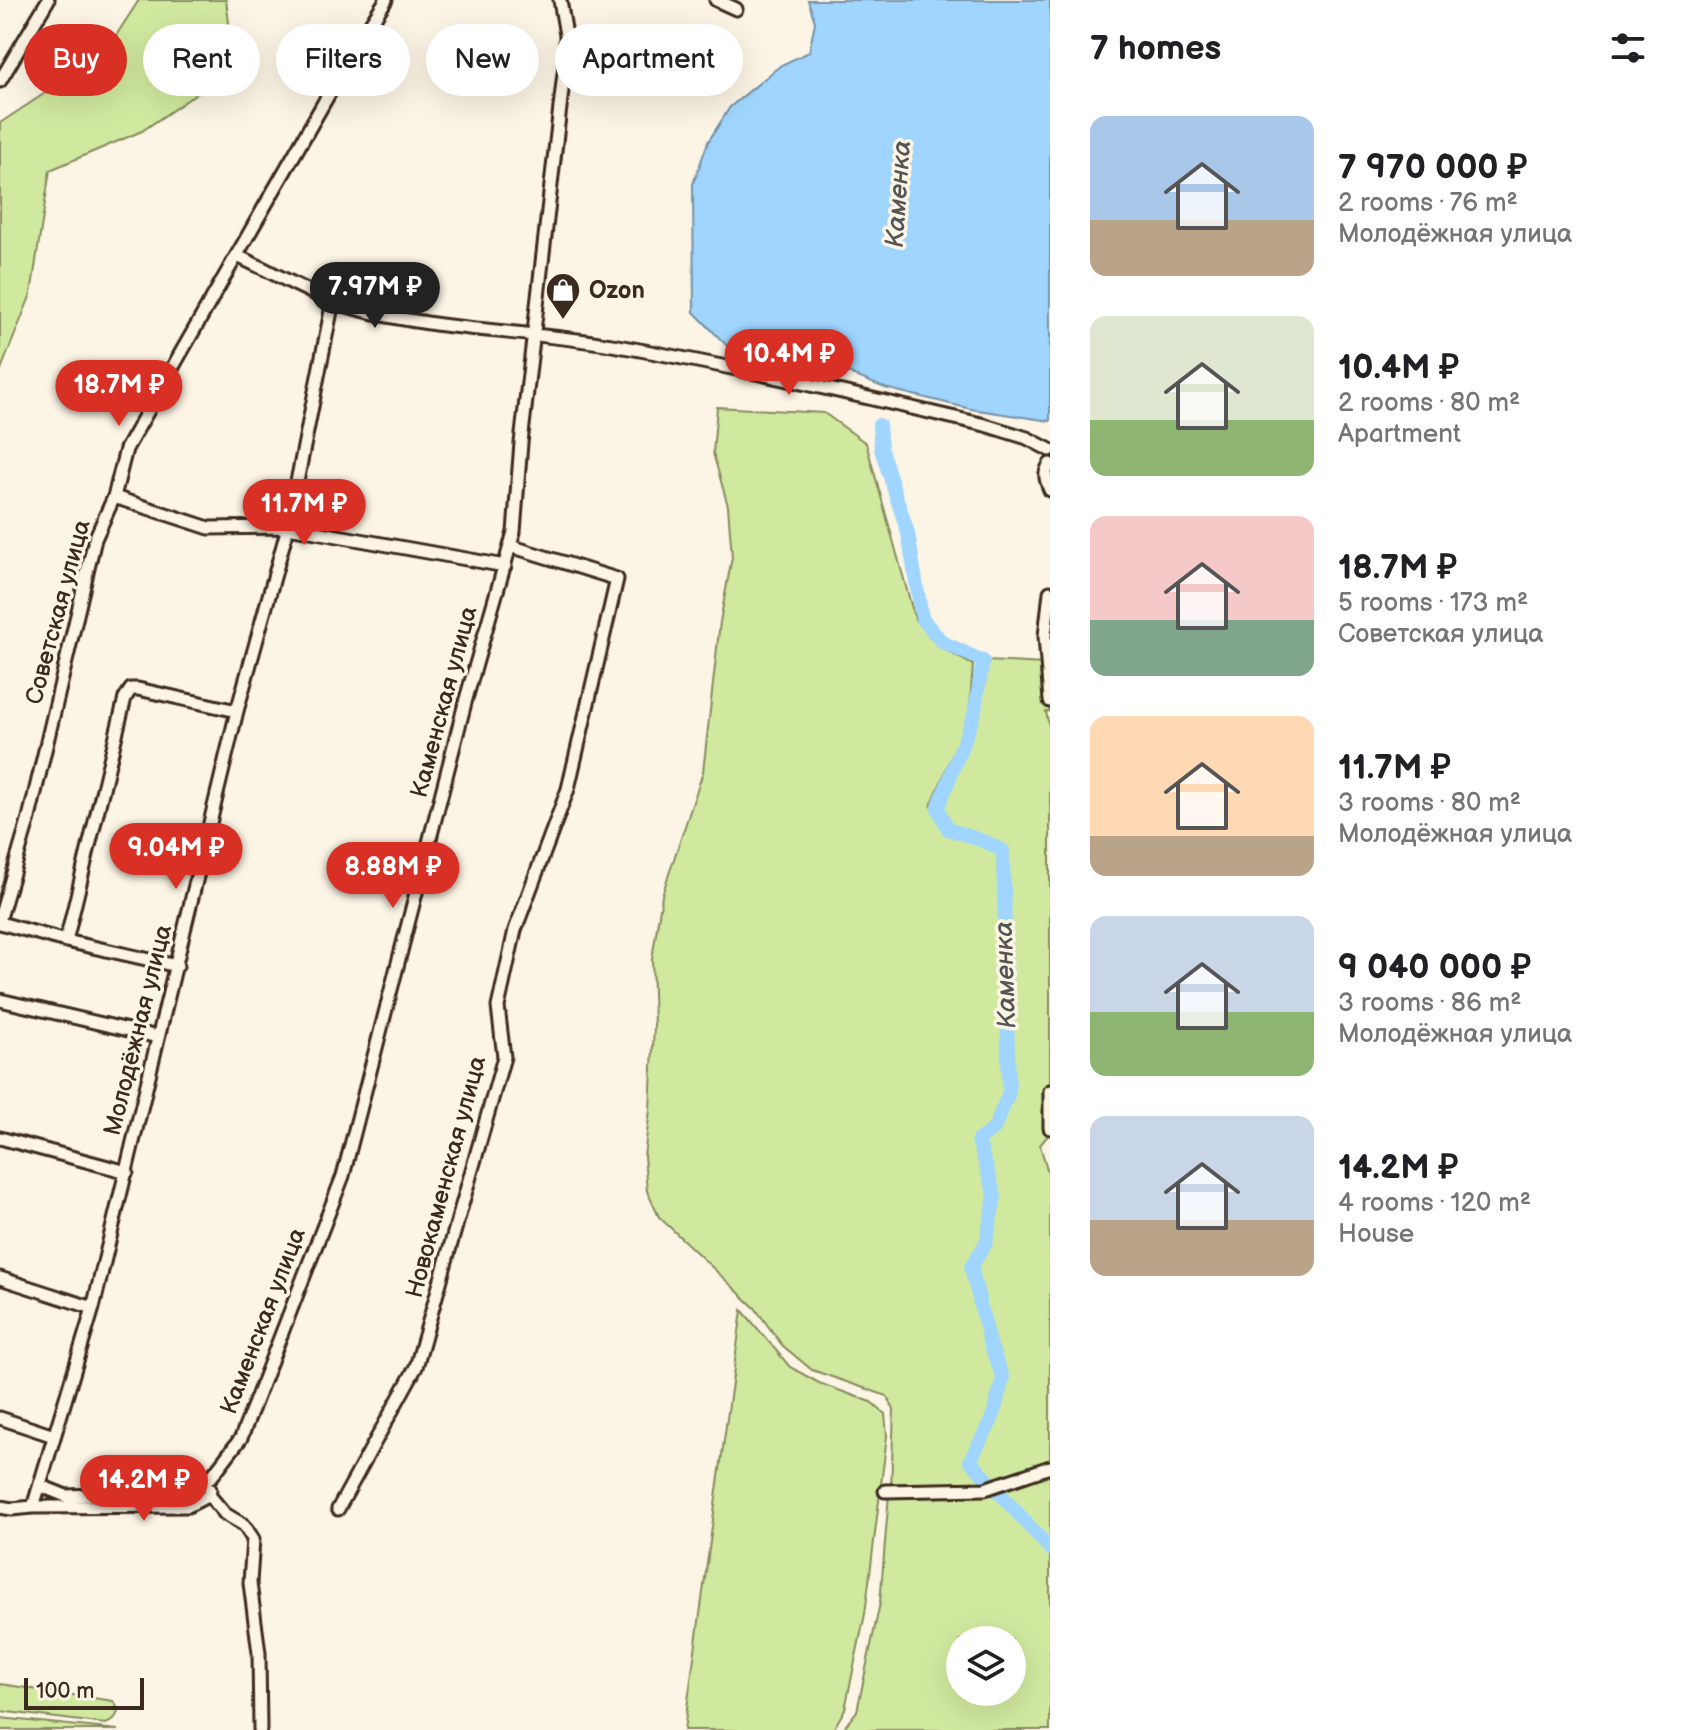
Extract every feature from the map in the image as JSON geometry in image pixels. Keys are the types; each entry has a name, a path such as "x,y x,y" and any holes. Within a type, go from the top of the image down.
{"street":[{"path":"0,81 48,0"},
{"name":"Советская улица","path":"0,920 29,818 95,539 114,497 126,449 358,43 386,0"},
{"name":"Каменская улица","path":"212,1476 241,1438 343,1176 466,699 514,532 533,334 566,56 560,0"},
{"path":"716,0 736,9"},
{"path":"237,256 333,301 415,320 581,340 747,370 985,425 1027,438 1050,450"},
{"name":"Молодёжная улица","path":"33,1507 93,1308 237,711 288,527 333,301"},
{"path":"1050,464 1045,478 1050,490"},
{"path":"114,497 209,528 288,527 505,566"},
{"name":"Новокаменская улица","path":"338,1509 416,1367 504,1057 498,1007 515,930 568,789 617,579 510,546"},
{"path":"1050,592 1045,636 1050,701"},
{"path":"66,941 125,698 131,689 237,711"},
{"path":"0,920 66,941 177,966"},
{"path":"0,1000 158,1037"},
{"path":"1050,1091 1050,1128"},
{"path":"0,1138 127,1172"},
{"path":"0,1278 93,1308"},
{"path":"0,1418 54,1436"},
{"path":"885,1491 985,1489 1050,1467"},
{"path":"41,1486 66,1496 150,1493 184,1490 212,1476"},
{"path":"212,1476 209,1495 225,1514 244,1525 253,1539 250,1583 259,1653 260,1730"},
{"path":"0,1507 188,1506 209,1495"}],"green space":[{"path":"139,0 226,0 229,24 143,24 143,96 193,96 142,131 50,170 31,294 0,372 0,123 41,96 127,96 127,24 123,24"},
{"path":"717,407 824,413 866,443 915,619 940,647 973,665 969,714 931,806 945,834 984,846 998,854 1006,1092 991,1126 974,1140 992,1195 984,1242 968,1266 988,1345 1001,1378 989,1419 966,1459 984,1480 970,1485 891,1488 894,1410 887,1396 812,1370 782,1345 755,1308 659,1217 647,1191 644,1156 650,1110 654,1026 652,959 662,895 703,772 720,622 732,557 728,506 713,453"},
{"path":"986,661 1045,664 1050,688 1050,711 1046,712 1050,731 1050,1133 1040,1145 1050,1180 1050,1544 972,1460 994,1423 1008,1378 994,1343 976,1269 991,1243 999,1198 982,1143 997,1132 1013,1096 1006,851 990,838 952,825 943,807 979,714"},
{"path":"742,1310 790,1367 819,1383 871,1402 885,1414 887,1436 865,1614 845,1709 833,1730 684,1730"},
{"path":"968,1492 994,1495 1050,1555 1050,1730 842,1730 857,1711 880,1603 889,1494"},
{"path":"0,1684 113,1701 119,1710 114,1720 106,1724 0,1711"},
{"path":"0,1718 118,1730 0,1730"}],"water":[{"path":"808,0 1050,0 1050,421 971,409 885,388 848,373 791,369 736,355 694,312 693,184 708,142 730,107 781,65 809,52 815,22"}],"waterway":[{"name":"Каменка","path":"879,425 881,449 908,533 922,618 942,642 983,661 974,715 938,808 948,829 1003,851 1009,1093 994,1129 978,1140 995,1196 986,1243 971,1267 990,1344 1003,1378 992,1420 970,1460 1050,1549"}],"place":[{"name":"Ozon","path":"563,321"}]}
